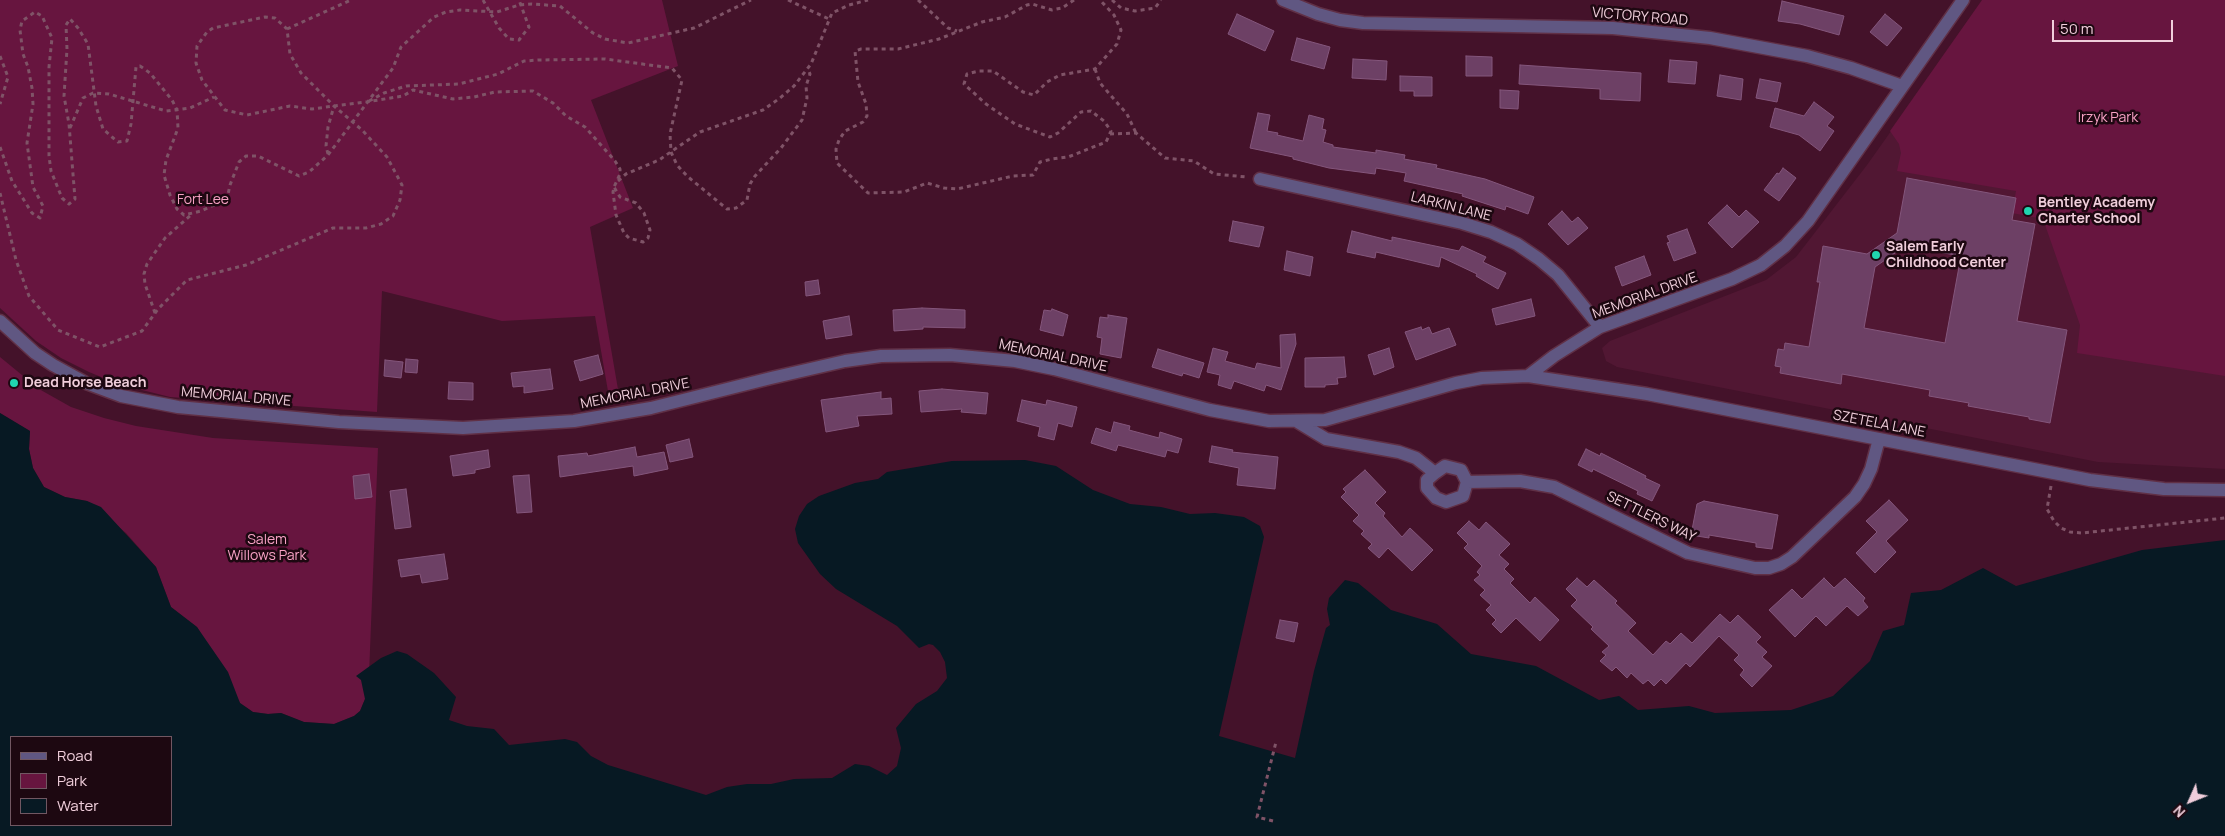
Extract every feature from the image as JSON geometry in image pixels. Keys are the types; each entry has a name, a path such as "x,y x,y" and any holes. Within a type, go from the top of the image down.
{"street":[{"name":"VICTORY ROAD","path":"1283,0 1318,14 1340,20 1363,23 1613,28 1710,38 1807,56 1851,68 1902,86"},
{"name":"MEMORIAL DRIVE","path":"0,321 35,353 53,365 86,383 121,396 178,407 339,422 463,428 574,421 651,408 845,361 881,356 923,355 950,355 1015,361 1269,422 1325,420 1353,414 1456,383 1482,378 1528,376 1554,356 1600,327 1732,279 1760,265 1785,246 1808,221 1963,0"},
{"name":"LARKIN LANE","path":"1260,179 1462,223 1491,232 1517,244 1540,259 1558,276 1600,327"},
{"name":"SZETELA LANE","path":"1528,376 1622,389 2053,473 2131,486 2198,491 2225,490"},
{"path":"1298,422 1326,438 1399,452 1416,458 1435,473"},
{"name":"SETTLERS WAY","path":"1467,482 1520,481 1554,487 1688,553 1754,568 1769,568 1781,564 1792,557 1855,497 1871,469 1879,439"},
{"path":"1445,466 1461,470 1467,482 1463,496 1446,502 1436,498 1428,488 1427,480 1435,473 1445,466"}],"path":[{"path":"287,29 351,0"},
{"path":"483,0 499,28 509,39 519,40 529,27 519,0"},
{"path":"0,147 12,181 32,213 40,218 43,206 33,187 26,143 33,104 32,88 28,67 23,54 20,30 22,21 34,12 42,16 52,38 49,67 49,156 56,185 62,198 69,204 75,199 76,186 64,96 67,49 66,25 70,19 88,44 93,93 103,129 118,142 127,141 131,124 136,67 140,66 158,80 177,110 178,128 166,160 164,175 170,195 177,209 184,215 192,214 227,199 239,162 246,156 258,156 299,176 309,172 328,155 351,121 393,68 401,47 434,17 446,12 460,10 490,12 522,5 560,6 593,33 605,39 628,43 694,28 751,0"},
{"path":"788,0 829,19"},
{"path":"614,187 626,174 659,160 700,132 763,110 794,86 808,69 817,54 832,13 848,5 868,0"},
{"path":"918,0 948,28 957,31"},
{"path":"1074,0 1062,8 1052,10 1032,4 1027,5 1005,18 982,22 939,39 898,49 861,49 855,51 858,82 866,104 867,116 863,122 845,131 839,140 837,162 868,193 904,192 927,183 944,188 957,188 1013,176 1033,175 1040,162 1052,158 1068,158 1106,142 1111,131 1104,121 1091,111 1080,112 1058,133 1050,137 1015,124 986,104 964,84 967,74 979,71 993,71 1023,92 1034,95 1047,82 1060,75 1095,69 1117,44 1121,30 1114,15 1100,0"},
{"path":"1112,0 1121,8 1135,11 1155,8 1161,0"},
{"path":"0,193 16,260 29,296 58,330 100,347 142,331 187,280 224,269 246,265 333,228 366,228 381,224 393,216 400,200 402,185 397,174 387,157 376,144 334,106 296,67 290,54 287,29 275,18 265,17 225,25 207,32 198,46 195,56 202,80 225,110 240,114 290,106 312,108 334,106 403,96 413,90 453,99 474,98 503,92 533,92 553,103 566,116 586,127 620,169 614,187 616,215 624,233 629,238 643,242 648,238 650,230 644,213 636,203 620,197 614,187"},
{"path":"0,56 8,78 0,104"},
{"path":"366,102 384,93 406,86 459,84 498,74 524,62 605,59 672,68 682,80 670,134 671,152 677,165 687,176 727,209 736,208 747,200 750,184 755,176 781,148 802,120 807,98 806,86 810,74 808,69"},
{"path":"1095,69 1100,83 1127,114 1136,133 1165,158 1194,161 1214,174 1260,179"},
{"path":"69,129 84,98 93,93 109,94 166,110 190,108 214,97"},
{"path":"328,155 326,146 328,127 334,106"},
{"path":"1110,134 1136,133"},
{"path":"155,314 145,284 144,274 147,264 165,238 192,214"},
{"path":"2053,473 2047,509 2054,521 2061,528 2070,532 2082,533 2225,518"},
{"path":"1273,821 1257,817 1276,742"}],"shaded area":[{"name":"Bentley Academy Charter School","path":"1984,0 2225,0 2225,469 2098,462 1617,367 1606,361 1602,348 1610,341 1766,280 1796,257 1867,165"}],"green space":[{"name":"Fort Lee","path":"0,0 662,0 678,66 591,100 633,208 590,227 619,395 609,397 595,316 502,321 382,291 377,412 170,397 118,384 61,358 36,341 0,308"},
{"name":"Irzyk Park","path":"1982,0 2225,0 2225,376 2077,353 2080,325 2043,219 2012,213 2016,191 1897,171 1901,153 1899,144 1890,131"},
{"name":"Salem Willows Park","path":"0,357 39,389 71,407 136,426 213,438 378,448 369,675 365,699 360,711 354,716 334,724 304,722 281,713 253,712 240,703 197,627 171,607 156,567 126,533 87,501 65,497 44,487 33,468 29,449 30,431 0,413"}],"water":[{"path":"0,413 30,431 29,449 33,468 44,487 65,497 87,501 101,507 156,567 171,607 197,627 228,672 240,703 253,712 281,713 304,722 334,724 354,716 360,711 365,699 361,680 356,676 381,658 397,651 407,654 434,673 456,697 449,720 467,726 494,729 509,745 565,739 577,742 591,756 608,765 706,795 727,787 747,784 771,784 794,779 832,778 855,764 869,766 887,775 897,766 901,748 896,728 916,704 937,691 947,678 945,662 940,652 933,645 929,644 919,648 897,626 836,589 820,574 798,543 795,529 799,516 807,504 819,496 855,483 878,479 887,472 952,461 1025,460 1056,466 1093,490 1130,504 1161,507 1190,514 1215,513 1244,517 1260,526 1264,537 1219,736 1295,758 1314,671 1326,628 1330,625 1327,609 1329,598 1345,580 1358,583 1391,610 1437,624 1471,654 1536,666 1599,700 1619,696 1638,710 1689,706 1715,713 1791,710 1833,696 1870,661 1883,631 1904,625 1911,593 1941,590 1983,568 2016,586 2142,550 2225,540 2225,836 0,836"}],"building":[{"path":"1782,1 1844,16 1839,35 1800,24 1778,21"},
{"path":"1237,14 1274,31 1265,51 1228,34"},
{"path":"1885,14 1902,28 1887,46 1870,32"},
{"path":"1297,38 1330,47 1324,69 1291,60"},
{"path":"1466,56 1492,57 1492,76 1466,76"},
{"path":"1353,59 1387,61 1386,80 1352,78"},
{"path":"1670,60 1697,62 1695,84 1668,82"},
{"path":"1520,65 1641,73 1640,101 1600,99 1600,89 1519,84"},
{"path":"1720,75 1743,79 1741,100 1717,96"},
{"path":"1400,76 1432,77 1432,96 1414,96 1414,91 1400,91"},
{"path":"1760,79 1781,83 1777,102 1756,98"},
{"path":"1500,90 1519,91 1518,109 1500,108"},
{"path":"1814,102 1834,117 1827,126 1834,131 1820,151 1799,135 1770,127 1775,108 1804,116"},
{"path":"1258,113 1270,115 1267,131 1278,133 1277,135 1303,141 1309,115 1324,119 1322,129 1326,130 1323,142 1333,145 1333,147 1376,153 1376,150 1405,155 1404,159 1437,165 1436,168 1485,179 1534,197 1528,214 1506,206 1505,210 1462,196 1463,194 1404,181 1406,173 1376,168 1375,174 1329,168 1293,159 1293,157 1250,148"},
{"path":"1783,168 1796,178 1779,201 1764,190"},
{"path":"1907,178 2016,198 2012,220 2035,224 2017,321 2067,330 2050,423 2029,419 2029,417 1968,406 1969,403 1929,396 1930,390 1842,374 1841,384 1780,373 1781,367 1775,366 1778,349 1784,350 1785,343 1809,347 1820,282 1817,282 1823,246 1867,254 1897,233","holes":["1905,246 1961,256 1945,343 1864,328 1875,267"]},
{"path":"1727,205 1739,217 1746,210 1759,222 1732,248 1708,223"},
{"path":"1562,211 1572,222 1578,217 1588,228 1568,245 1548,224"},
{"path":"1233,221 1264,227 1259,247 1229,241"},
{"path":"1687,229 1696,253 1674,261 1667,243 1670,242 1667,236"},
{"path":"1352,231 1392,241 1392,237 1459,251 1462,246 1486,257 1483,262 1506,273 1498,289 1476,276 1477,274 1441,257 1439,267 1376,252 1375,258 1347,252"},
{"path":"1287,251 1313,257 1310,276 1284,270"},
{"path":"1644,256 1651,275 1622,286 1615,267"},
{"path":"818,280 820,294 806,296 805,282"},
{"path":"1531,299 1535,316 1496,325 1492,309"},
{"path":"922,308 965,310 965,328 923,327 923,329 894,331 893,310"},
{"path":"1052,309 1068,315 1063,336 1040,330 1044,310 1051,311"},
{"path":"1108,315 1127,318 1121,358 1100,354 1102,338 1097,337 1100,317 1108,318"},
{"path":"849,316 852,335 826,339 823,321"},
{"path":"1421,327 1422,330 1429,327 1432,334 1449,328 1456,345 1416,360 1405,332"},
{"path":"1295,334 1296,344 1281,390 1266,385 1264,391 1234,381 1231,389 1218,385 1220,375 1207,372 1213,348 1228,352 1225,361 1255,369 1257,363 1281,368 1280,335"},
{"path":"1389,348 1394,367 1374,375 1368,355"},
{"path":"1158,349 1204,363 1199,378 1183,373 1182,376 1152,367"},
{"path":"598,355 603,374 580,381 574,361"},
{"path":"1344,357 1346,377 1337,378 1338,384 1325,385 1325,387 1305,387 1305,358"},
{"path":"406,359 418,360 417,373 405,372"},
{"path":"385,360 403,362 401,378 384,376"},
{"path":"550,369 553,389 524,393 524,386 513,387 511,373"},
{"path":"449,382 473,383 473,400 448,399"},
{"path":"942,389 988,393 986,414 961,412 962,409 921,412 919,391"},
{"path":"881,392 881,399 891,398 892,414 857,416 859,426 826,432 821,400"},
{"path":"1022,400 1046,405 1047,400 1077,407 1072,427 1058,423 1054,440 1038,436 1040,427 1017,421"},
{"path":"1114,422 1130,426 1129,430 1159,438 1160,432 1182,439 1178,453 1167,450 1165,457 1118,445 1116,451 1091,443 1096,428 1111,433"},
{"path":"689,439 693,457 670,462 666,445"},
{"path":"1212,446 1233,450 1232,452 1278,457 1275,489 1237,485 1239,468 1209,462"},
{"path":"635,447 637,457 664,452 668,469 634,476 633,466 560,477 558,456 587,453 588,456"},
{"path":"1586,449 1600,456 1601,453 1660,485 1652,501 1637,494 1638,491 1593,469 1592,472 1578,465"},
{"path":"488,450 490,467 475,470 475,473 453,476 450,456"},
{"path":"1365,470 1386,492 1375,503 1385,513 1383,516 1402,537 1410,528 1433,550 1412,571 1388,548 1379,558 1368,548 1372,544 1361,534 1364,531 1353,521 1359,515 1341,497 1346,492 1343,489"},
{"path":"369,474 372,497 355,499 353,476"},
{"path":"529,475 532,512 517,513 513,476"},
{"path":"406,489 411,527 395,529 390,491"},
{"path":"1889,500 1908,520 1886,541 1896,552 1875,573 1856,553 1877,532 1866,521"},
{"path":"1704,501 1778,515 1772,549 1756,547 1756,543 1709,535 1709,538 1691,535 1697,504"},
{"path":"1469,521 1479,530 1486,522 1510,544 1499,555 1509,564 1504,569 1514,579 1510,583 1530,603 1535,597 1559,620 1540,641 1516,618 1501,633 1492,624 1496,620 1486,610 1491,605 1480,595 1485,590 1474,580 1480,575 1477,572 1482,566 1464,548 1468,544 1457,533"},
{"path":"444,554 448,579 422,583 420,574 401,577 398,560"},
{"path":"1577,578 1587,587 1594,580 1617,601 1615,603 1636,623 1628,631 1653,655 1666,641 1670,644 1681,633 1692,643 1720,614 1730,623 1738,615 1761,637 1756,642 1767,652 1762,657 1772,666 1752,687 1740,675 1744,670 1734,660 1739,655 1719,636 1690,667 1686,663 1666,684 1661,679 1654,686 1648,680 1643,684 1631,673 1627,678 1616,667 1612,671 1600,661 1606,655 1602,652 1609,646 1571,606 1577,600 1566,589"},
{"path":"1824,578 1834,588 1845,578 1865,598 1863,601 1868,607 1858,616 1847,606 1826,626 1816,616 1795,637 1769,610 1792,589 1802,599"},
{"path":"1280,620 1298,623 1294,642 1276,638"}],"place":[{"name":"Bentley Academy Charter School","path":"2028,211"},
{"name":"Salem Early Childhood Center","path":"1876,255"},
{"name":"Dead Horse Beach","path":"14,383"}]}
